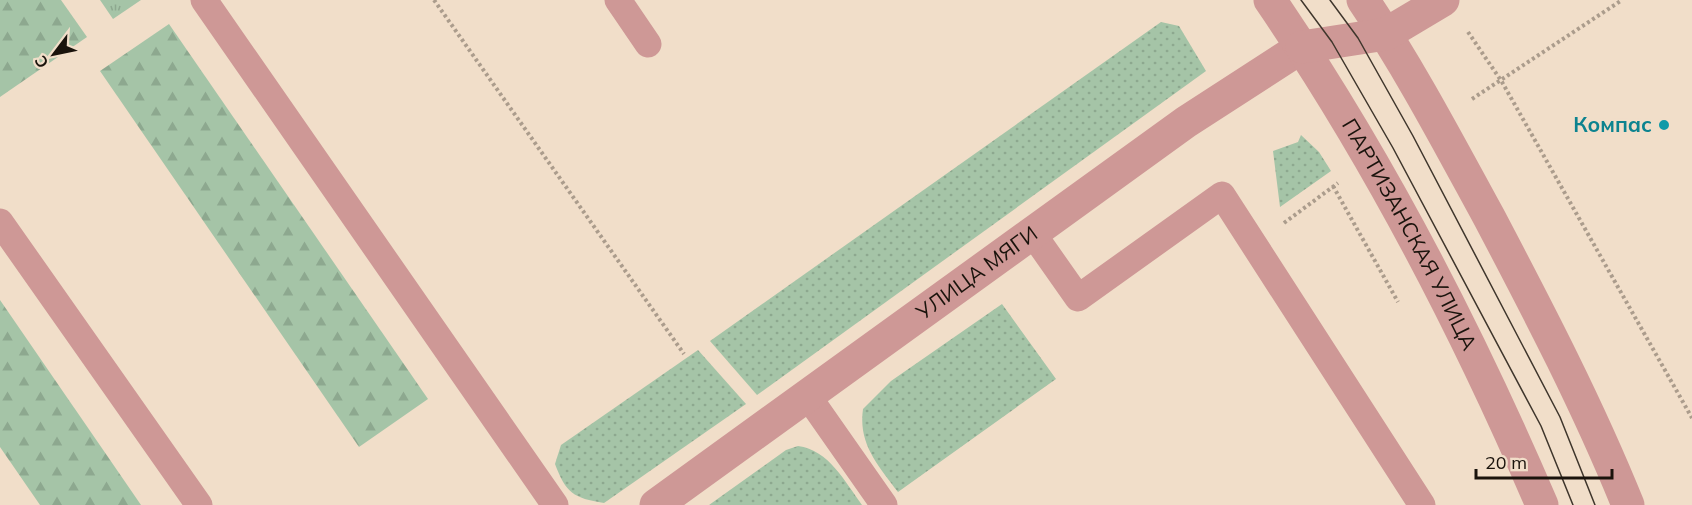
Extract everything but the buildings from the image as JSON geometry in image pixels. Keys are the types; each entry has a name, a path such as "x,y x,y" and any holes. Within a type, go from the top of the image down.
{"street":[{"name":"ПАРТИЗАНСКАЯ УЛИЦА","path":"1270,0 1302,47 1378,172 1500,407 1542,505"},
{"path":"1363,0 1386,34 1453,151 1544,320 1606,450 1628,505"},
{"path":"1302,47 1386,34 1443,0"},
{"name":"УЛИЦА МЯГИ","path":"656,505 1186,122 1302,47"}],"lane":[{"path":"204,0 555,505"},
{"path":"618,0 648,44"},
{"path":"1033,234 1078,298 1222,195 1422,505"},
{"path":"0,222 198,505"},
{"path":"807,395 884,505"}],"path":[{"path":"434,0 684,354"},
{"path":"1502,82 1622,0"},
{"path":"1465,27 1502,82 1692,418"}],"green space":[{"path":"0,0 61,0 87,37 0,97"},
{"path":"100,0 141,0 113,19"},
{"path":"1161,22 1179,26 1206,71 757,395 710,341"},
{"path":"169,24 428,399 359,447 100,71"},
{"path":"1301,135 1319,152 1331,171 1280,207 1273,151 1298,142"},
{"path":"0,300 141,505 40,505 0,447"},
{"path":"1002,304 1056,379 898,492 871,454 862,422 863,409 891,381"},
{"path":"698,350 746,404 604,503 585,499 567,488 555,464 561,445"},
{"path":"798,446 809,449 827,460 862,505 709,505 786,450"}],"tram line":[{"path":"1301,0 1332,42 1393,148 1541,426 1573,505"},
{"path":"1330,0 1358,38 1413,136 1560,417 1595,505"}],"place":[{"name":"Компас","path":"1664,125"}]}
